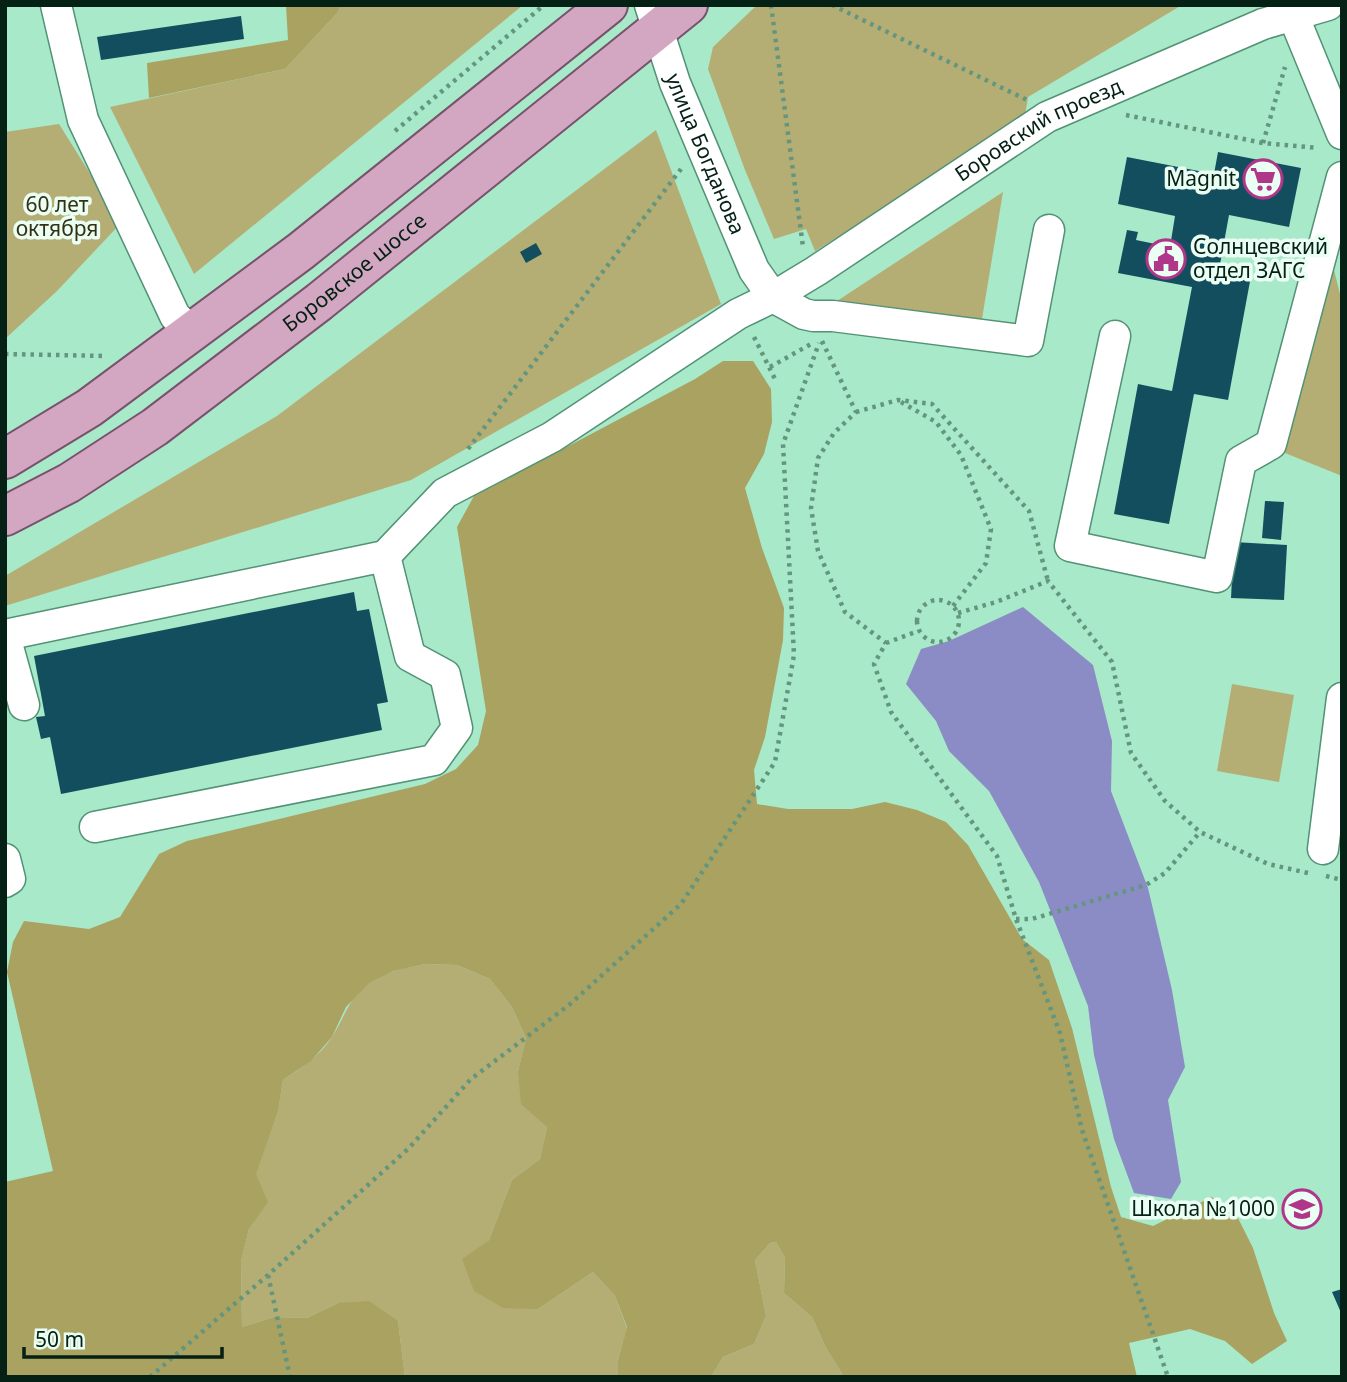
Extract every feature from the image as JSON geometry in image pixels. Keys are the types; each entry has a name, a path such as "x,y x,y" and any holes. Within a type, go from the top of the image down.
{"main road":[{"path":"5,460 89,408 301,251 608,5"},
{"name":"Боровское шоссе","path":"5,516 69,483 155,426 319,302 655,17 688,5"}],"street":[{"path":"56,5 83,120 175,316 192,332"},
{"name":"Боровский проезд","path":"385,556 445,493 552,438 738,314 816,271 1047,117 1263,24 1328,5"},
{"path":"1293,15 1335,142"},
{"name":"улица Богданова","path":"655,17 676,83 754,270 772,297"},
{"path":"1115,336 1070,546 1217,577 1241,461 1271,444 1342,177"},
{"path":"772,297 813,316 1028,341 1049,230"},
{"path":"24,705 5,636 385,556 410,656 445,675 457,728 433,760 95,827"},
{"path":"1323,849 1342,698"},
{"path":"5,859 10,879 5,882"}],"path":[{"path":"771,5 803,247"},
{"path":"832,5 1033,103"},
{"path":"1263,143 1287,57"},
{"path":"1126,115 1263,143 1335,142"},
{"path":"466,451 684,165"},
{"path":"748,327 775,379"},
{"path":"770,367 821,339"},
{"path":"821,339 856,412"},
{"path":"150,1377 409,1148 471,1079 569,1005 681,904 775,762 794,655 783,444 821,339"},
{"path":"5,354 111,356"},
{"path":"898,400 936,422 961,455 991,529 986,564 953,606"},
{"path":"886,643 845,612 818,551 811,508 818,458 834,433 856,412 898,400 932,404 1029,511 1048,581 1112,662 1131,753 1165,802 1200,832 1268,864 1342,880"},
{"path":"958,613 996,603 1048,581"},
{"path":"931,601 946,601 958,613 959,622 955,633 945,641 934,642 919,631 916,620 920,609 931,601"},
{"path":"919,631 886,643 874,664 891,712 997,856 1016,919 1059,1033 1082,1130 1168,1377"},
{"path":"1016,919 1032,919 1146,885 1165,873 1200,832"},
{"path":"268,1275 290,1377"}],"green space":[{"path":"341,5 523,5 194,274 110,107 285,69 338,12"},
{"path":"757,5 1182,5 1028,97 1024,121 815,251 806,229 774,239 708,69 713,47"},
{"name":"60 лет октября","path":"59,124 121,223 57,291 5,339 5,132"},
{"path":"656,130 721,304 411,480 5,606 5,576 277,416"},
{"path":"1003,192 980,331 834,303"},
{"path":"1331,258 1342,302 1342,476 1280,451"},
{"path":"1232,684 1294,695 1279,782 1217,771"},
{"path":"425,964 457,965 490,979 512,1007 526,1038 518,1071 547,1127 540,1159 512,1180 489,1240 463,1259 538,1309 593,1272 615,1296 627,1328 618,1360 618,1377 405,1377 398,1321 338,1303 307,1318 274,1317 242,1327 241,1261 249,1229 267,1202 255,1175 278,1112 283,1080 322,1050 351,1002 368,983 388,973"},
{"path":"776,1242 785,1258 784,1293 812,1317 826,1348 844,1377 711,1377 723,1357 754,1344 766,1316 755,1260 770,1243"}],"shaded area":[{"path":"286,5 341,5 338,12 285,69 149,98 147,63 288,40"},
{"path":"723,361 753,361 771,389 772,422 764,454 745,488 762,548 784,608 783,640 765,737 754,770 757,804 788,809 852,809 885,802 917,810 946,822 968,845 1022,939 1049,960 1072,1028 1111,1187 1121,1217 1153,1226 1212,1197 1238,1218 1253,1248 1274,1313 1287,1341 1252,1364 1225,1341 1190,1329 1129,1343 1137,1377 844,1377 826,1348 812,1317 784,1293 785,1258 776,1242 770,1243 755,1260 766,1316 754,1344 723,1357 711,1377 618,1377 618,1360 627,1327 615,1296 593,1272 538,1309 503,1308 474,1291 462,1259 489,1240 512,1180 540,1159 547,1127 521,1104 518,1071 526,1038 512,1007 490,979 457,965 425,964 393,971 369,983 346,1007 332,1037 311,1061 283,1080 278,1112 256,1174 268,1202 249,1229 241,1261 242,1327 274,1317 307,1318 338,1303 369,1301 398,1321 405,1377 5,1377 5,1182 53,1171 7,972 13,942 24,921 89,929 120,917 159,854 187,841 425,784 456,769 478,745 486,711 457,527 474,496 695,379"}],"water":[{"path":"1023,607 1093,665 1112,741 1111,791 1148,888 1172,990 1185,1067 1168,1100 1181,1182 1171,1199 1134,1193 1114,1139 1094,1055 1088,1006 1039,882 989,791 949,751 936,721 906,684 921,649 949,641"}],"building":[{"path":"241,16 244,39 101,60 97,37"},
{"path":"1218,152 1301,168 1289,227 1229,215 1219,270 1251,276 1228,400 1194,394 1169,524 1114,514 1138,384 1172,391 1192,287 1118,273 1127,230 1138,232 1136,240 1170,247 1175,216 1118,204 1127,157 1214,174"},
{"path":"536,243 542,254 526,263 520,252"},
{"path":"1265,501 1284,502 1281,540 1262,538"},
{"path":"1234,542 1287,545 1284,600 1231,598"},
{"path":"354,592 357,611 369,609 388,702 377,704 382,730 61,794 50,737 41,739 36,717 45,716 34,656"},
{"path":"1342,1289 1342,1315 1332,1292"}],"place":[{"name":"Magnit","path":"1263,179"},
{"name":"Солнцевский отдел ЗАГС","path":"1166,259"},
{"name":"Школа №1000","path":"1302,1209"}]}
